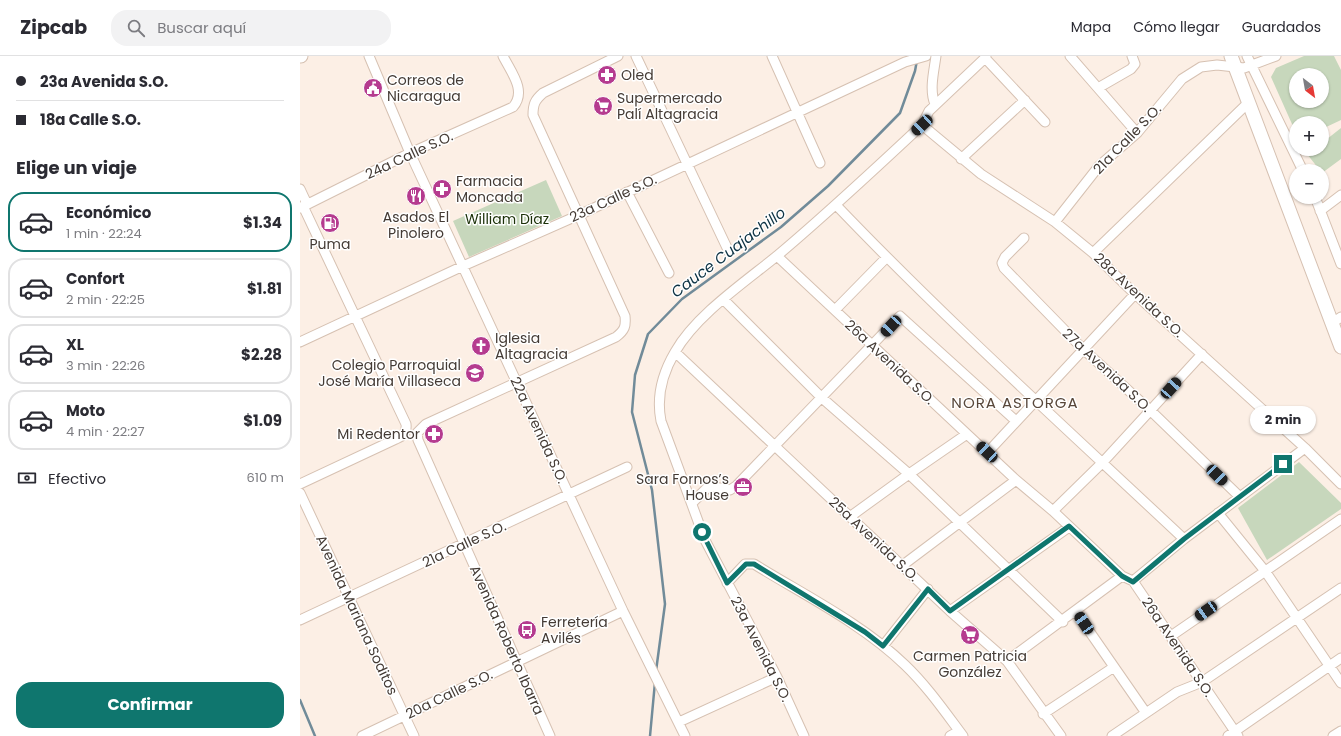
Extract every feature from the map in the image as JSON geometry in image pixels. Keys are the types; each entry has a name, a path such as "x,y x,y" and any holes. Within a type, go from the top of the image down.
{"main road":[{"path":"1233,62 1336,320 1341,347"}],"street":[{"name":"22a Avenida S.O.","path":"369,56 410,153 623,611 685,736"},
{"name":"24a Calle S.O.","path":"303,206 410,153 512,107 518,102 520,94 518,85 503,56"},
{"path":"517,382 616,337 626,326 625,316 533,115 533,106 536,99 543,93 618,56"},
{"path":"636,56 729,252"},
{"path":"772,56 820,163"},
{"name":"23a Calle S.O.","path":"300,342 463,266 579,215 906,60 926,56"},
{"path":"935,104 932,98 936,56"},
{"path":"1070,56 1137,134"},
{"path":"1098,88 1132,69 1135,64 1132,56"},
{"path":"1247,56 1300,164"},
{"name":"21a Calle S.O.","path":"1055,222 1099,166 1137,134 1172,89 1192,71 1209,65 1233,62 1251,66 1276,56"},
{"path":"922,125 929,111 935,104 986,57 1045,122"},
{"path":"961,159 1025,100"},
{"path":"1093,253 1249,102"},
{"name":"28a Avenida S.O.","path":"922,125 961,159 1055,222 1093,253 1135,294 1304,448 1341,484"},
{"name":"23a Avenida S.O.","path":"804,736 777,677 705,540 661,422 658,405 663,378 675,352 699,322 836,205 922,125"},
{"path":"300,189 303,206 356,315 406,424 405,433 396,439 300,484"},
{"path":"627,192 669,273"},
{"path":"1320,211 1341,195"},
{"path":"1318,204 1340,259"},
{"path":"836,205 886,258 1184,539"},
{"name":"27a Avenida S.O.","path":"1024,238 1005,257 1002,263 1004,268 1083,349 1240,497"},
{"name":"26a Avenida S.O.","path":"777,256 1016,480 1053,511 1122,576 1133,582 1202,682 1234,734"},
{"path":"835,310 886,258"},
{"path":"987,452 1135,294"},
{"path":"724,300 822,398 909,474 1062,622"},
{"path":"692,503 709,486 730,490 736,486 900,316 1016,421"},
{"name":"25a Avenida S.O.","path":"675,352 774,447 851,516 950,611 1007,661 1043,714 1061,736"},
{"path":"1053,511 1103,462 1202,354"},
{"name":"Avenida Roberto Ibarra","path":"517,382 426,424 417,433 418,440 550,736"},
{"path":"851,516 967,434"},
{"path":"1133,582 1184,539 1304,448"},
{"name":"21a Calle S.O.","path":"300,620 627,467"},
{"path":"903,566 1016,480"},
{"name":"Avenida Mariana Soditos","path":"300,493 414,736"},
{"path":"1218,513 1265,571 1341,683"},
{"path":"1171,636 1341,519"},
{"path":"950,611 1069,526"},
{"path":"727,583 746,564 754,564 865,632 906,666 961,733 950,736"},
{"path":"1007,661 1076,612 1122,576"},
{"path":"1112,736 1177,692 1202,682 1341,588"},
{"path":"883,646 928,589"},
{"name":"20a Calle S.O.","path":"362,736 623,611"},
{"path":"1076,612 1146,713"},
{"path":"1234,734 1341,658"},
{"path":"1043,714 1114,667"},
{"path":"679,722 777,677"},
{"path":"1333,736 1341,731"}],"green space":[{"path":"1304,56 1334,56 1341,70 1341,120 1329,126 1329,116 1289,116 1289,117 1271,77 1276,68"},
{"path":"1341,128 1341,159 1329,168 1329,164 1315,164 1309,156 1329,156 1329,137"},
{"name":"William Díaz","path":"546,180 562,216 469,257 453,221"},
{"path":"1299,462 1341,503 1341,509 1267,560 1238,508"}],"waterway":[{"name":"Cauce Cuajachillo","path":"656,671 665,604 652,490 632,412 635,375 648,334 682,299 781,227 828,186 900,113 915,71 917,60"},
{"name":"Cauce Cuajachillo","path":"650,736 655,682"},
{"path":"300,700 315,736"}],"place":[{"name":"Oled","path":"607,75"},
{"name":"Correos de Nicaragua","path":"373,88"},
{"name":"Supermercado Palí Altagracia","path":"603,106"},
{"name":"Farmacia Moncada","path":"442,189"},
{"name":"Asados El Pinolero","path":"416,196"},
{"name":"Puma","path":"330,223"},
{"name":"Iglesia Altagracia","path":"481,346"},
{"name":"Colegio Parroquial José María Villaseca","path":"475,373"},
{"name":"Mi Redentor","path":"434,434"},
{"name":"Sara Fornos’s House","path":"743,487"},
{"name":"Ferretería Avilés","path":"527,630"},
{"name":"Carmen Patricia González","path":"970,635"}],"district":[{"name":"NORA ASTORGA","path":"1015,402"}],"route":[{"path":"702,532 727,583 738,570 746,564 754,564 865,632 883,646 928,589 950,611 1069,526 1122,576 1133,582 1184,539 1283,464"}]}
